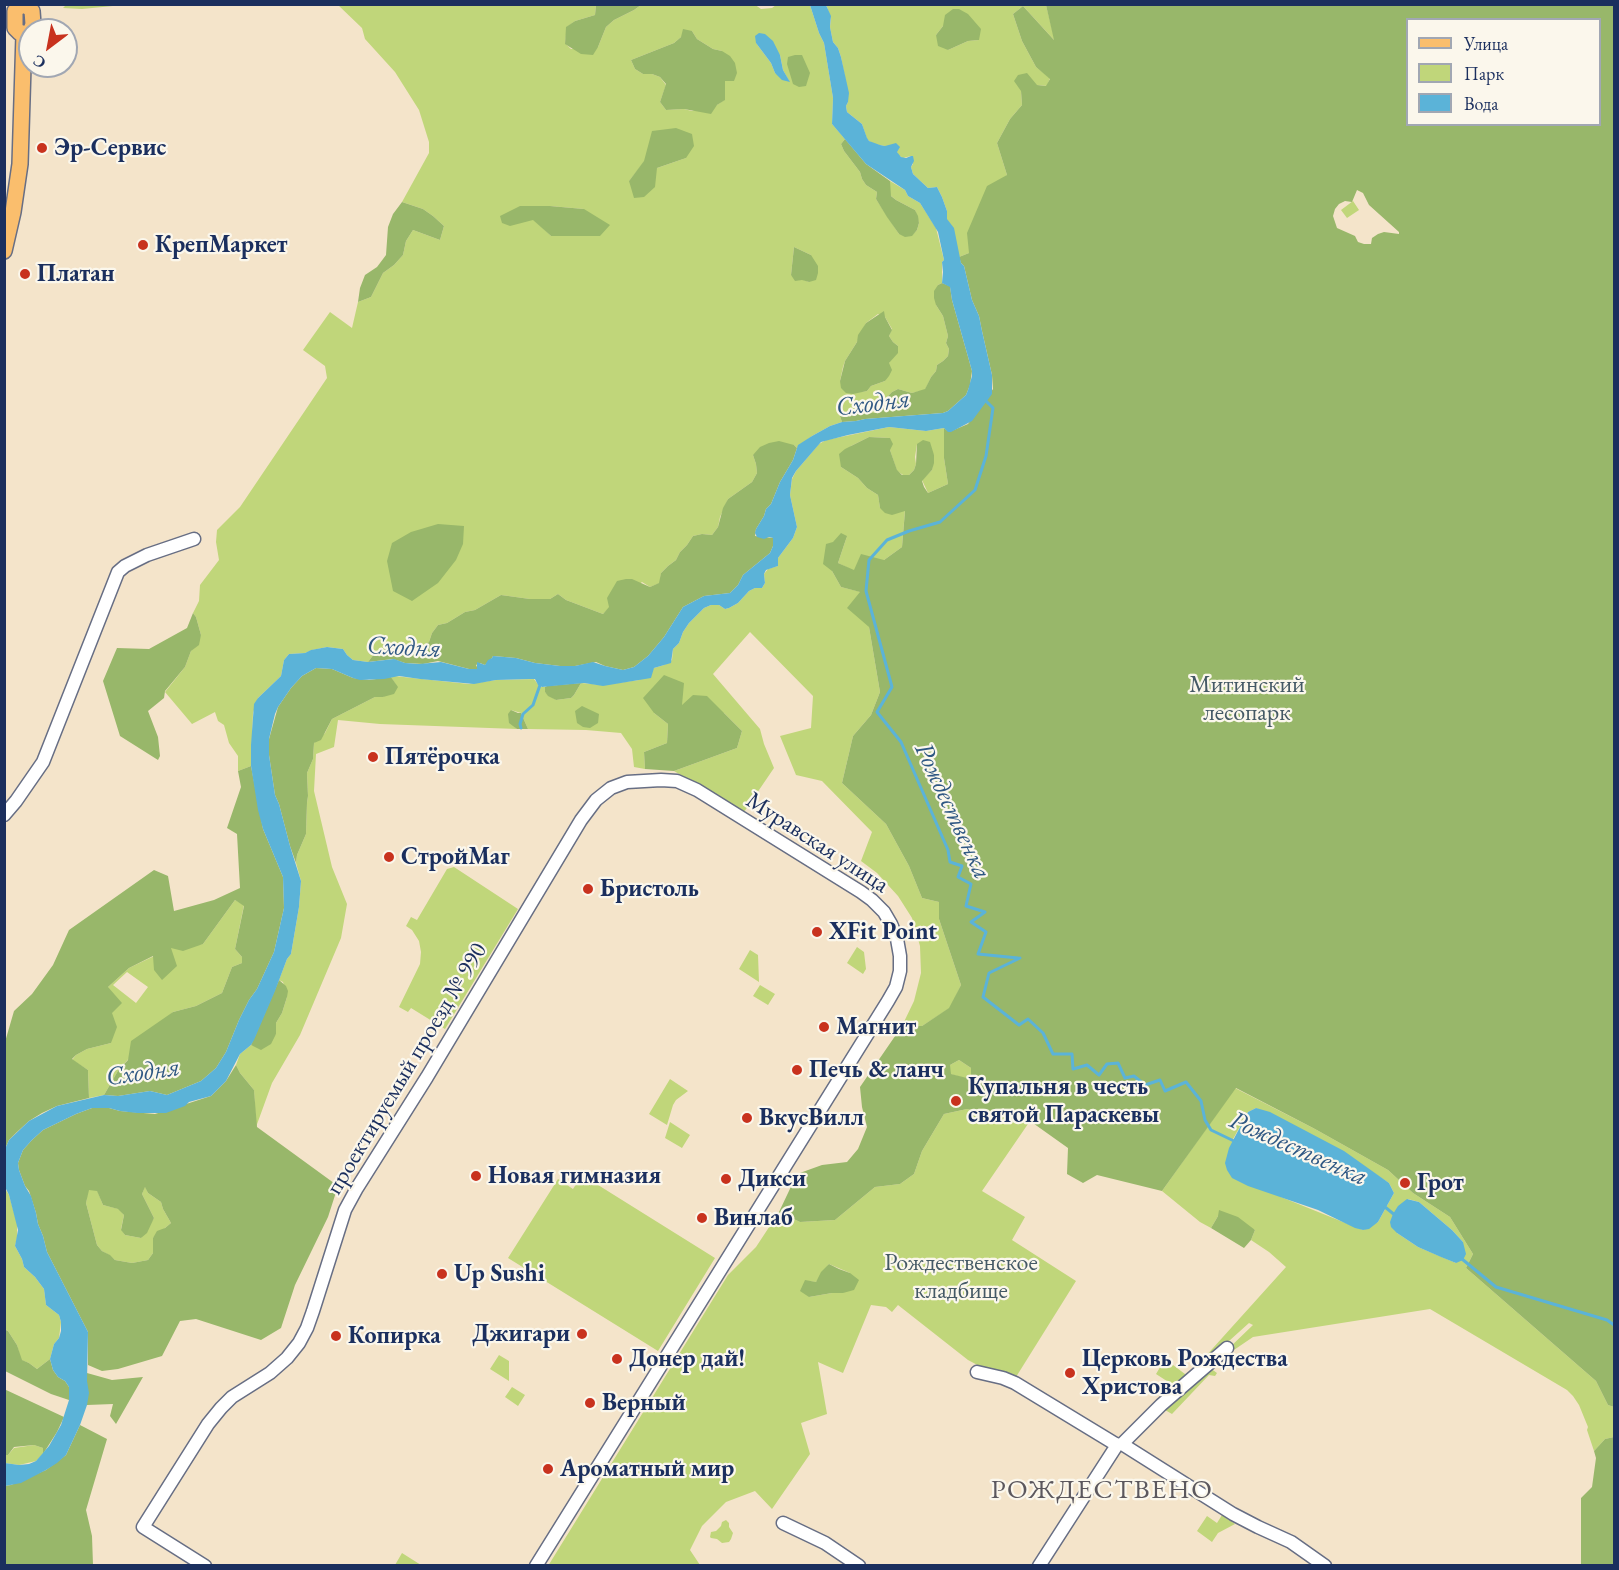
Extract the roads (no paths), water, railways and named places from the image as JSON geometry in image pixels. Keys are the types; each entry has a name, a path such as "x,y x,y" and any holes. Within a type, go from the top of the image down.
{"main road":[{"path":"4,251 20,164 25,78"}],"street":[{"path":"4,815 43,762 118,572 147,555 194,539"},
{"name":"Муравская улица","path":"517,926 581,820 596,800 610,788 627,782 677,781 697,790 861,891 884,912 897,939 900,956 900,972 896,987 888,1001 536,1566"},
{"name":"проектируемый проезд № 990","path":"205,1566 143,1527 208,1424 221,1408 232,1397 270,1373 299,1343 313,1311 345,1210 517,926"},
{"path":"1039,1566 1120,1445 1161,1405 1227,1348"},
{"path":"977,1372 1015,1383 1233,1514 1291,1542 1325,1566"},
{"path":"783,1523 825,1543 859,1566"}],"water":[{"path":"810,5 826,5 831,16 830,27 833,42 841,57 849,93 847,112 862,124 869,141 885,146 896,143 900,147 897,152 901,157 913,156 914,161 911,167 913,174 928,188 937,187 942,197 947,219 954,228 961,263 964,266 972,300 979,316 992,375 992,394 972,421 951,432 944,428 926,431 889,427 821,442 792,478 790,495 797,527 793,538 778,558 778,566 766,570 765,583 762,588 749,591 738,603 725,609 719,605 704,608 683,632 679,643 673,649 671,663 654,668 651,678 603,686 584,683 542,687 535,679 496,680 474,684 399,676 360,680 332,669 316,668 302,676 291,688 275,714 269,739 269,755 275,795 301,881 299,907 291,954 254,1040 240,1054 226,1081 211,1096 189,1102 185,1106 166,1113 137,1113 109,1108 92,1108 43,1130 23,1150 18,1163 25,1186 31,1196 47,1252 88,1332 87,1381 89,1393 80,1425 66,1455 46,1470 21,1483 5,1486 5,1463 29,1464 36,1461 49,1446 61,1425 69,1400 69,1387 53,1370 50,1359 61,1331 59,1315 46,1305 44,1289 24,1267 15,1246 18,1230 5,1187 5,1149 9,1140 29,1121 57,1106 104,1095 118,1096 150,1091 167,1095 201,1081 216,1068 226,1052 239,1020 257,989 274,952 284,908 283,877 263,829 258,810 251,766 251,745 254,704 281,676 284,660 289,654 305,653 327,647 343,649 353,660 368,662 394,659 419,664 441,662 469,669 477,669 477,662 485,665 493,656 560,666 575,666 593,662 623,670 634,667 648,656 664,637 683,607 704,596 730,593 738,585 743,575 770,553 773,538 757,537 756,529 793,460 798,445 830,426 842,422 943,413 966,395 972,371 950,287 942,283 942,262 944,260 938,232 920,203 866,164 832,124 833,98 824,43"},
{"path":"759,33 765,34 773,41 780,55 783,70 790,82 782,80 775,73 771,63 756,43 755,36"},
{"path":"1256,1108 1270,1112 1344,1151 1389,1183 1394,1193 1378,1222 1369,1229 1355,1228 1318,1210 1248,1186 1232,1178 1225,1163 1229,1148 1248,1112"},
{"path":"1407,1199 1419,1202 1452,1230 1463,1242 1466,1254 1463,1260 1456,1263 1418,1247 1391,1227 1393,1214 1398,1206"}],"waterway":[{"name":"Рождественка","path":"984,399 993,408 986,456 975,490 940,522 887,540 869,560 866,591 892,687 877,712 901,742 948,850 950,862 962,866 958,877 971,884 966,906 985,912 971,922 986,932 978,954 1018,958"},
{"path":"521,728 523,714 533,705 540,685"},
{"name":"Рождественка","path":"1020,958 989,973 983,997 1019,1025 1028,1019 1043,1033 1053,1054 1072,1054 1073,1069 1087,1065 1099,1075 1107,1064 1118,1063 1125,1078 1134,1076 1145,1085 1160,1080 1165,1091 1186,1082 1201,1101 1205,1120 1211,1130 1236,1142"},
{"name":"Рождественка","path":"1385,1207 1396,1216"},
{"name":"Рождественка","path":"1462,1259 1496,1287 1607,1320 1614,1325"}],"place":[{"name":"Эр-Сервис","path":"42,148"},
{"name":"КрепМаркет","path":"143,245"},
{"name":"Платан","path":"25,274"},
{"name":"Пятёрочка","path":"373,757"},
{"name":"СтройМаг","path":"389,857"},
{"name":"Бристоль","path":"588,889"},
{"name":"XFit Point","path":"817,932"},
{"name":"Магнит","path":"824,1027"},
{"name":"Печь & ланч","path":"797,1070"},
{"name":"Купальня в честь святой Параскевы","path":"956,1101"},
{"name":"ВкусВилл","path":"747,1118"},
{"name":"Новая гимназия","path":"476,1176"},
{"name":"Дикси","path":"726,1179"},
{"name":"Грот","path":"1405,1183"},
{"name":"Винлаб","path":"702,1218"},
{"name":"Up Sushi","path":"442,1274"},
{"name":"Джигари","path":"582,1334"},
{"name":"Копирка","path":"336,1336"},
{"name":"Донер дай!","path":"617,1359"},
{"name":"Церковь Рождества Христова","path":"1070,1373"},
{"name":"Верный","path":"590,1403"},
{"name":"Ароматный мир","path":"548,1469"}],"district":[{"name":"РОЖДЕСТВЕНО","path":"1102,1491"}],"water label":[{"name":"Сходня","path":"873,404"},
{"name":"Сходня","path":"404,648"},
{"name":"Сходня","path":"143,1073"}],"park label":[{"name":"Митинский лесопарк","path":"1247,699"},
{"name":"Рождественское кладбище","path":"961,1277"}]}
